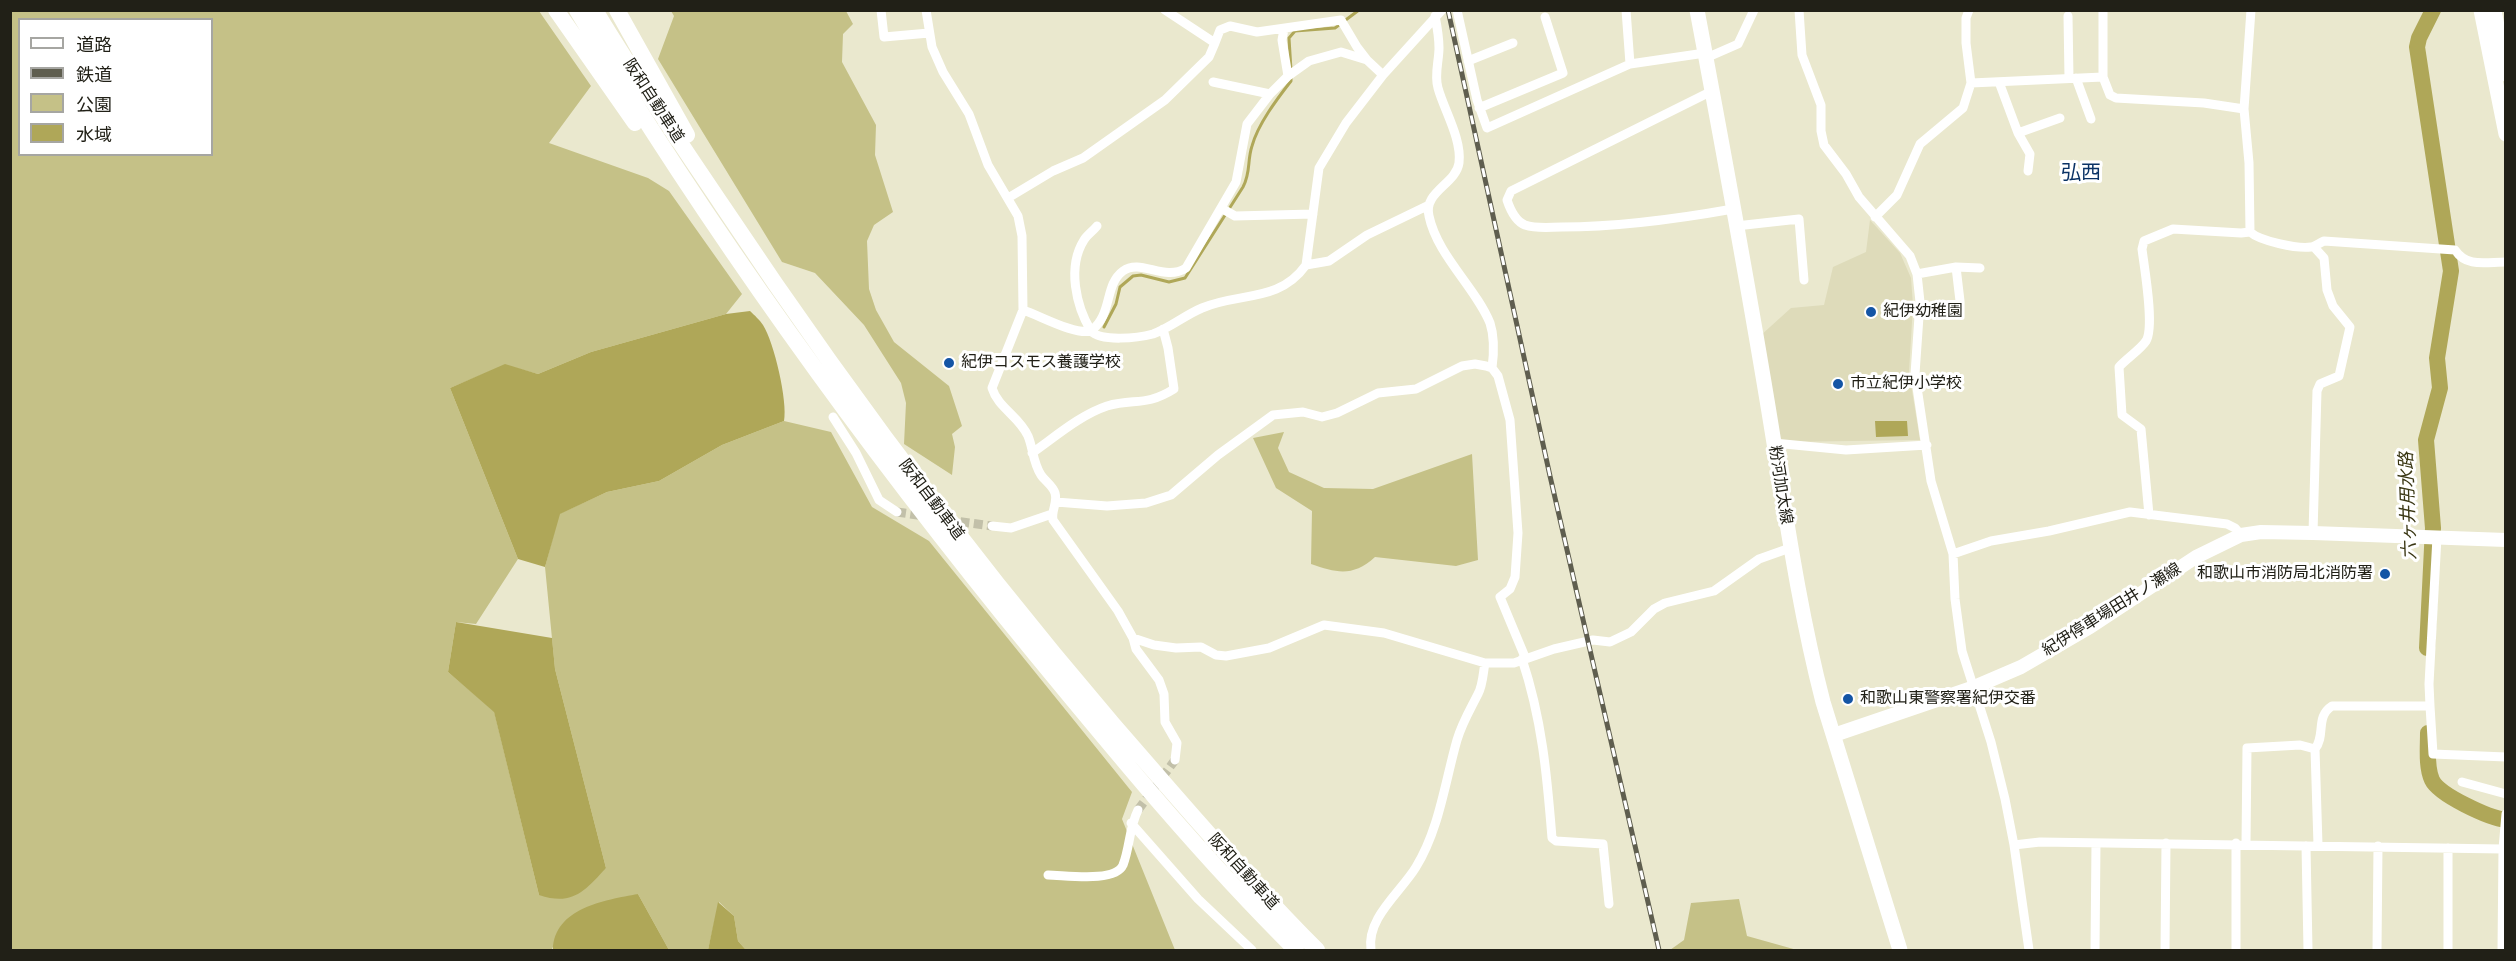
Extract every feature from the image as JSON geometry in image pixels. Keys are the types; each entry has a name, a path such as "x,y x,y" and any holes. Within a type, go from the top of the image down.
{"highway":[{"path":"556,10 619,101 717,231"},
{"name":"阪和自動車道","path":"577,10 717,231 855,426 964,568 1130,768 1296,951"},
{"name":"阪和自動車道","path":"595,10 767,273 874,425 1043,642 1208,834 1317,951"},
{"path":"617,10 767,273"}],"main road":[{"name":"粉河加太線","path":"1697,10 1774,443 1790,548 1812,660 1900,951"},
{"path":"2481,10 2505,134"},
{"path":"2494,10 2505,74"},
{"name":"紀伊停車場田井ノ瀬線","path":"1834,735 1972,688 2021,667 2090,627 2196,557 2241,535 2260,532 2313,533 2505,540"}],"street":[{"path":"881,10 884,37 929,33"},
{"path":"926,10 929,33 936,55 969,114 988,165 1018,216 1022,237 1023,310 992,388 996,399 1016,417 1028,435 1041,475 1055,491 1053,520 1118,611 1133,638 1136,649 1159,680 1164,694 1165,722 1177,743 1175,760"},
{"path":"1165,10 1215,43"},
{"path":"1008,198 1053,171 1083,158 1165,100 1209,57 1220,30 1230,26 1257,32 1284,29 1297,25 1341,20 1349,10"},
{"path":"1457,10 1479,108 1486,128 1630,63 1706,56 1738,44 1754,10"},
{"path":"1626,10 1630,63"},
{"path":"1799,10 1802,55 1821,105 1821,131 1824,145 1846,174 1858,197 1906,251 1917,274 1920,311 1915,374 1931,481 1953,554 1955,599 1962,651 1991,742 2014,845 2029,951"},
{"path":"1875,217 1897,195 1920,144 1963,108 1971,83 1966,43 1968,14 1959,10"},
{"path":"2103,10 2103,77 2110,95 2116,98 2204,103 2244,109"},
{"path":"2251,10 2244,109 2249,163 2250,232 2256,238 2314,247 2324,258 2327,290 2333,306 2350,327 2339,376 2320,384 2317,391 2313,533"},
{"path":"1306,265 1319,168 1346,123 1383,75 1438,13"},
{"path":"1097,226 1084,241 1076,261 1075,284 1081,314 1096,337 1106,339 1152,334 1203,307 1270,293 1283,286 1306,265 1329,261 1367,235 1429,205 1455,172 1459,162 1450,117 1438,88 1438,13"},
{"path":"2068,16 2073,78 2091,119"},
{"path":"1479,108 1563,73 1545,17"},
{"path":"1341,20 1357,47 1383,75"},
{"path":"1284,29 1282,40 1288,76"},
{"path":"1468,61 1513,43"},
{"path":"1023,310 1072,330 1083,333 1091,331 1102,321 1113,285 1124,271 1136,267 1170,274 1178,273 1186,268 1236,182 1247,124 1270,94 1288,76 1309,61 1341,52 1367,60"},
{"path":"1971,83 2103,77"},
{"path":"1213,82 1270,94"},
{"path":"1999,82 2018,133 2030,154 2028,171"},
{"path":"1712,91 1511,191 1507,200 1512,214 1523,225 1537,228 1678,219 1733,209"},
{"path":"2018,133 2060,118"},
{"path":"1429,205 1428,214 1435,236 1489,322 1494,351 1492,368"},
{"path":"1221,208 1235,216 1313,214"},
{"path":"1736,226 1799,219 1804,280"},
{"path":"2149,515 2141,429 2122,415 2119,367 2146,341 2148,335 2149,312 2142,249 2144,241 2173,229 2250,232"},
{"path":"2314,247 2324,241 2447,249 2455,250 2461,258 2468,262 2505,262"},
{"path":"1917,274 1956,267 1980,268"},
{"path":"1956,267 1960,301"},
{"path":"1032,453 1092,412 1109,406 1151,401 1174,388 1163,329"},
{"path":"1056,502 1107,506 1146,503 1171,495 1218,455 1273,415 1303,412 1322,417 1337,413 1378,393 1416,389 1462,366 1475,364 1492,368 1498,376 1510,420 1518,533 1515,578 1510,589 1500,597 1524,658 1534,696 1540,725 1552,838 1556,841 1603,844 1609,904"},
{"path":"833,417 856,453 879,500 897,512"},
{"path":"1774,443 1846,450 1927,445"},
{"path":"1953,554 1990,541 2049,531 2130,512 2227,524 2241,535"},
{"path":"992,526 1011,528 1052,514"},
{"path":"2433,537 2427,706 2433,754 2505,757"},
{"path":"1133,638 1154,645 1176,648 1201,647 1216,655 1226,656 1269,648 1324,625 1384,633 1485,663 1514,663 1524,658 1593,640 1610,642 1631,632 1654,609 1665,603 1714,591 1759,559 1790,548"},
{"path":"1371,951 1373,929 1381,913 1417,867 1433,827 1458,739 1469,707 1479,693 1485,663"},
{"path":"2318,845 2315,749 2318,745 2321,719 2332,706 2427,706"},
{"path":"2246,844 2247,748 2300,745 2315,749"},
{"path":"2462,782 2505,794"},
{"path":"1048,874 1104,876 1116,874 1123,866 1131,823 1138,810"},
{"path":"2502,951 2505,814"},
{"path":"1131,823 1198,899 1252,951"},
{"path":"2014,845 2040,842 2236,843 2503,849"},
{"path":"2095,951 2096,843"},
{"path":"2165,951 2166,843"},
{"path":"2236,843 2236,951"},
{"path":"2306,846 2308,951"},
{"path":"2377,951 2378,846"},
{"path":"2448,848 2448,951"}],"shaded area":[{"path":"1870,220 1900,253 1911,278 1913,305 1909,372 1920,440 1783,442 1777,435 1760,336 1791,308 1824,305 1833,267 1866,252"}],"green space":[{"path":"10,11 539,11 591,86 549,143 648,178 669,191 742,294 726,314 591,352 538,374 505,365 450,388 518,559 476,624 456,622 448,672 494,711 539,895 606,868 555,669 545,567 559,514 607,492 659,481 722,445 784,421 831,432 872,507 929,541 1132,792 1122,819 1175,950 746,950 738,941 734,916 719,902 708,950 669,950 638,894 552,948 553,950 11,950"},
{"path":"671,11 846,11 853,24 843,34 842,62 876,125 875,155 893,212 874,225 867,241 869,289 876,310 894,342 949,386 962,426 952,434 955,447 952,475 904,444 906,403 901,383 864,325 815,273 782,262 658,59 674,16"},
{"path":"1284,432 1278,448 1289,472 1324,488 1373,489 1472,454 1478,560 1456,566 1375,557 1359,568 1344,571 1329,570 1311,564 1312,511 1276,488 1253,438"},
{"path":"1739,899 1747,936 1797,950 1670,950 1684,940 1691,903"}],"water":[{"path":"750,311 763,325 771,344 782,387 784,421 722,445 659,481 607,492 560,514 545,567 518,559 450,388 505,364 538,374 591,352 726,314"},
{"path":"1875,421 1907,421 1908,436 1876,437"},
{"path":"456,622 552,638 555,669 606,868 577,895 560,899 539,895 494,712 448,672"},
{"path":"638,894 669,950 553,950 562,924 572,915 597,903"},
{"path":"718,902 734,916 738,941 746,950 708,950"}],"waterway":[{"path":"1291,70 1289,38 1295,31 1335,28 1359,10"},
{"name":"六ヶ井用水路","path":"2427,648 2433,528 2426,440 2440,388 2437,358 2451,271 2417,47 2433,10"},
{"path":"1104,327 1116,304 1120,287 1133,276 1141,275 1169,282 1185,278 1243,187 1255,138 1268,112 1291,81 1291,76"},
{"name":"六ヶ井用水路","path":"2428,733 2429,769 2436,786 2465,805 2506,820"}],"tunnel":[{"path":"897,512 924,516"},
{"path":"947,520 992,526"},
{"path":"1138,810 1175,760"}],"railway":[{"path":"1448,10 1550,476 1659,950"}],"place":[{"name":"紀伊幼稚園","path":"1871,312"},
{"name":"紀伊コスモス養護学校","path":"949,363"},
{"name":"市立紀伊小学校","path":"1838,384"},
{"name":"和歌山市消防局北消防署","path":"2385,574"},
{"name":"和歌山東警察署紀伊交番","path":"1848,699"}],"district":[{"name":"弘西","path":"2081,174"}]}
